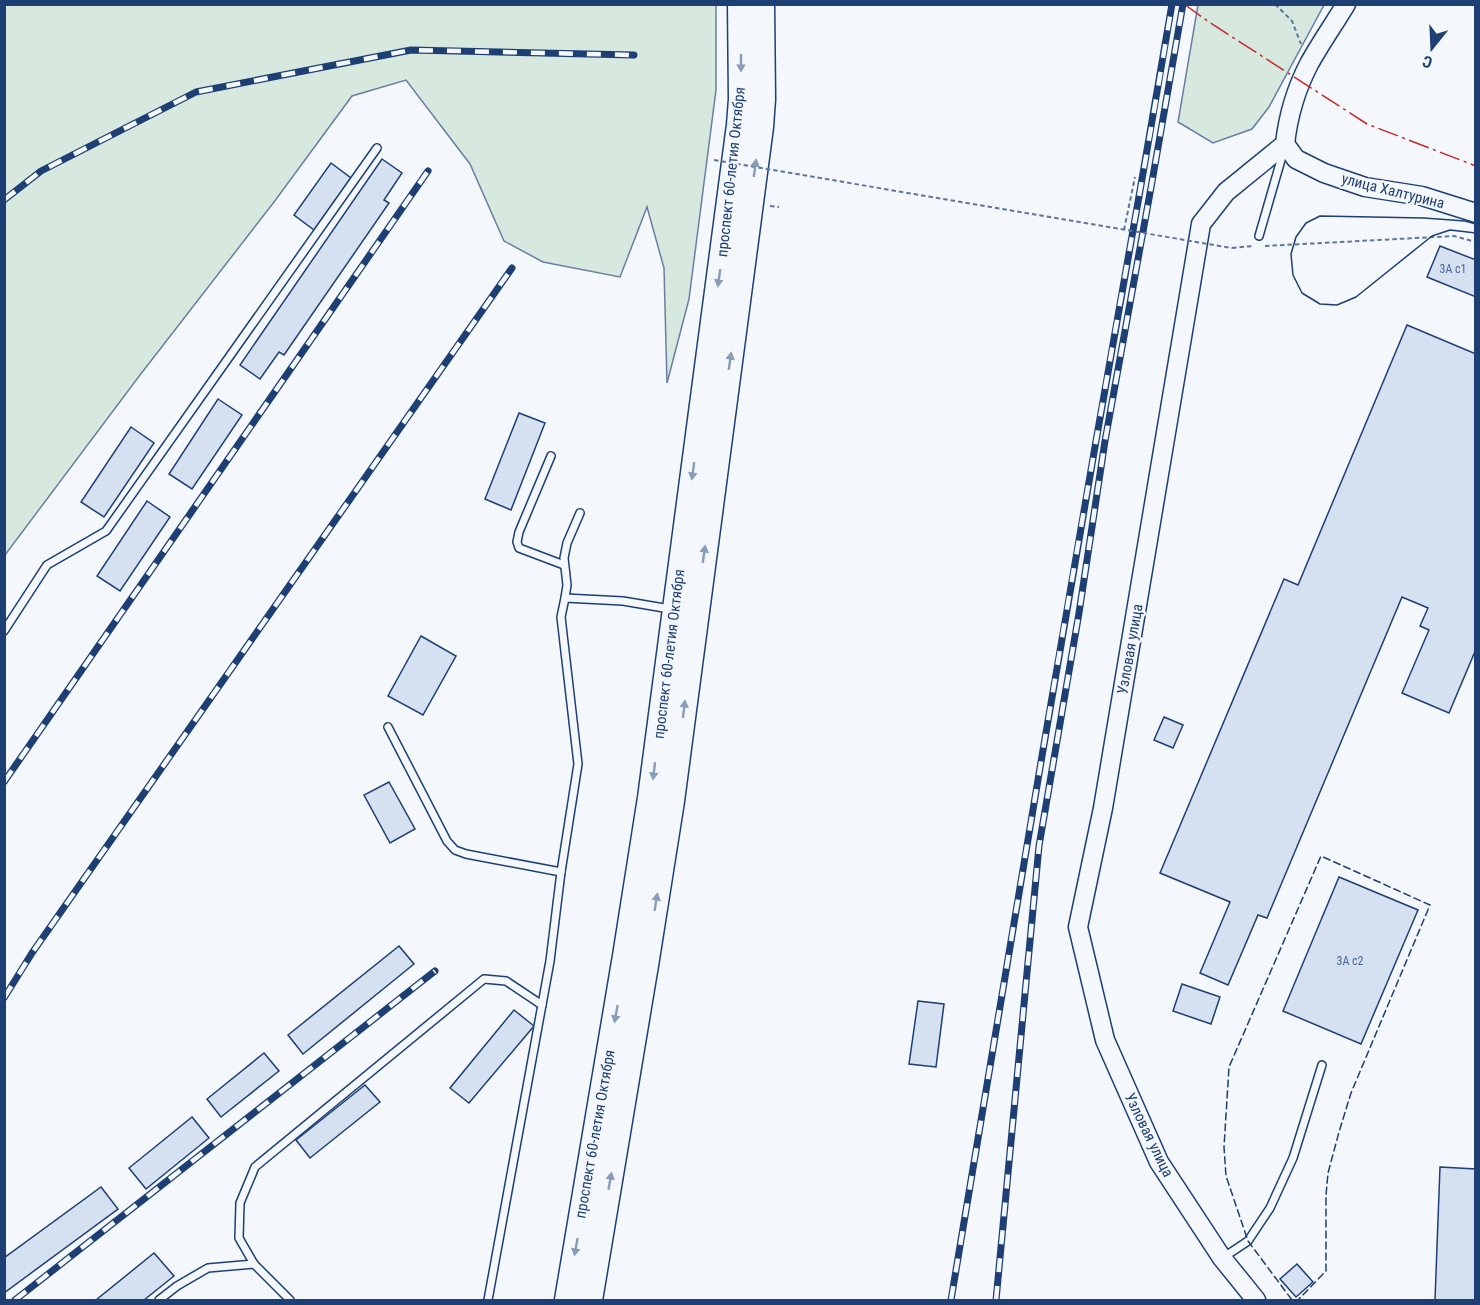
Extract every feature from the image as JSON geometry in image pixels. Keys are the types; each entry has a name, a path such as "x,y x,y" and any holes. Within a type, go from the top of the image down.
{"highway":[{"name":"проспект 60-летия Октября","path":"590,1300 670,812 685,611 739,125 740,4"},
{"name":"проспект 60-летия Октября","path":"567,1300 650,798 685,611 761,127 762,4"}],"street":[{"path":"1285,144 1287,123 1297,91 1309,64 1346,4"},
{"name":"улица Халтурина","path":"1285,144 1296,159 1324,173 1365,187 1422,196 1476,213"},
{"name":"Узловая улица","path":"1256,1300 1222,1258 1159,1162 1105,1040 1078,927 1103,808 1201,224 1226,192 1285,144"}],"lane":[{"path":"1259,236 1285,144"},
{"path":"4,631 47,565 105,531 377,148"},
{"path":"551,456 519,532 517,542 519,548 564,565"},
{"path":"488,1300 550,961 578,764 561,617 567,585 564,565 567,543 580,513"},
{"path":"565,598 623,601 685,611"},
{"path":"388,727 447,841 455,850 561,872"},
{"path":"290,1300 254,1264 239,1238 240,1203 255,1167 484,979 506,981 542,1005"},
{"path":"1222,1258 1248,1241 1270,1208 1293,1158 1322,1065"},
{"path":"159,1300 177,1286 208,1268 254,1264"}],"path":[{"path":"1275,4 1292,21 1309,64"},
{"path":"714,160 1232,248 1454,236 1476,242"},
{"path":"1124,230 1135,177"}],"shaded area":[{"path":"5,4 716,5 716,90 689,299 667,383 664,268 647,207 620,277 543,262 504,241 470,164 406,80 352,96 5,555"},
{"path":"1198,5 1324,5 1269,107 1252,129 1213,143 1178,122"}],"building":[{"path":"382,159 402,173 384,200 389,203 284,355 279,352 260,379 240,365"},
{"path":"331,163 351,178 314,230 294,215"},
{"path":"1440,246 1476,260 1476,297 1427,277"},
{"path":"1407,325 1476,354 1476,649 1449,713 1402,693 1429,630 1420,626 1428,608 1402,597 1267,918 1258,915 1228,985 1200,973 1230,902 1160,873 1284,579 1298,585"},
{"path":"218,399 242,415 192,489 169,474"},
{"path":"519,413 545,423 511,510 485,499"},
{"path":"131,427 154,443 104,517 81,502"},
{"path":"147,501 170,517 120,591 97,576"},
{"path":"421,636 456,656 423,715 388,696"},
{"path":"1164,717 1183,725 1173,748 1154,740"},
{"path":"389,782 415,829 390,843 364,795"},
{"path":"1339,877 1418,910 1361,1044 1283,1011"},
{"path":"399,946 414,964 303,1054 288,1035"},
{"path":"1182,984 1220,997 1211,1024 1173,1011"},
{"path":"918,1001 944,1004 936,1067 909,1064"},
{"path":"514,1010 534,1026 469,1103 450,1088"},
{"path":"264,1053 279,1071 221,1117 207,1099"},
{"path":"365,1085 380,1102 310,1158 296,1140"},
{"path":"192,1117 209,1138 146,1189 129,1168"},
{"path":"1440,1167 1476,1169 1476,1300 1435,1300"},
{"path":"101,1187 118,1209 4,1293 4,1258"},
{"path":"154,1253 174,1276 144,1300 96,1300"},
{"path":"1297,1264 1313,1282 1296,1297 1280,1279"}],"tram line":[{"path":"1476,224 1424,218 1320,216 1306,223 1296,237 1291,254 1293,275 1302,293 1320,304 1337,305 1356,297 1432,236 1450,230 1476,233"}],"railway":[{"path":"951,1300 1105,386 1172,4"},
{"path":"996,1300 1039,846 1079,613 1105,441 1183,4"},
{"path":"4,200 41,171 196,92 411,50 634,55"},
{"path":"4,782 428,171"},
{"path":"4,998 32,953 512,268"},
{"path":"15,1300 435,971"}],"fence":[{"path":"1292,1300 1248,1241 1226,1176 1224,1147 1229,1067 1321,856 1430,905 1351,1093 1339,1132 1328,1173 1326,1271 1298,1300"}],"power":[{"path":"1184,4 1367,124 1476,166"}]}
